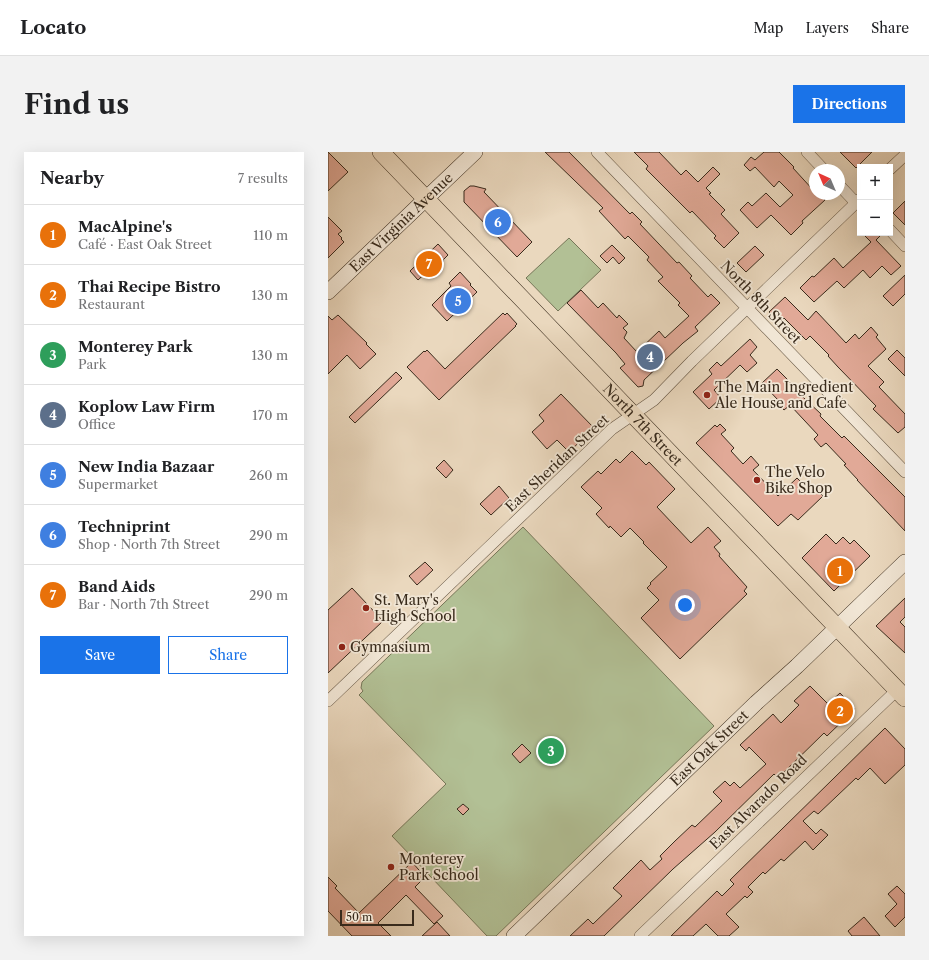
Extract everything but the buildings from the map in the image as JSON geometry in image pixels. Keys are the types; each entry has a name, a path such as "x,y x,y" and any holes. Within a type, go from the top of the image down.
{"main road":[{"name":"North 7th Street","path":"381,152 901,694"}],"street":[{"name":"East Virginia Avenue","path":"328,292 475,152"},
{"name":"North 8th Street","path":"597,152 746,309 905,472"},
{"path":"807,152 818,164"},
{"path":"893,166 905,155"},
{"path":"845,190 857,200"},
{"name":"East Sheridan Street","path":"328,701 612,429 654,400 857,202"},
{"path":"893,233 905,246"},
{"name":"East Oak Street","path":"514,936 751,707 797,666 905,562"},
{"name":"East Alvarado Road","path":"640,936 901,694"}],"green space":[{"path":"569,238 601,270 558,311 526,278"},
{"path":"523,527 714,726 496,936 487,936 392,836 446,784 359,695 363,691 361,688 362,682"}],"place":[{"name":"Techniprint","path":"498,222"},
{"name":"Band Aids","path":"429,264"},
{"name":"New India Bazaar","path":"458,301"},
{"name":"Koplow Law Firm","path":"650,357"},
{"name":"The Main Ingredient Ale House and Cafe","path":"707,395"},
{"name":"The Velo Bike Shop","path":"757,480"},
{"name":"MacAlpine's","path":"840,571"},
{"name":"St. Mary's High School","path":"366,608"},
{"name":"Gymnasium","path":"342,647"},
{"name":"Thai Recipe Bistro","path":"840,711"},
{"name":"Monterey Park","path":"551,751"},
{"name":"Monterey Park School","path":"391,867"}]}
